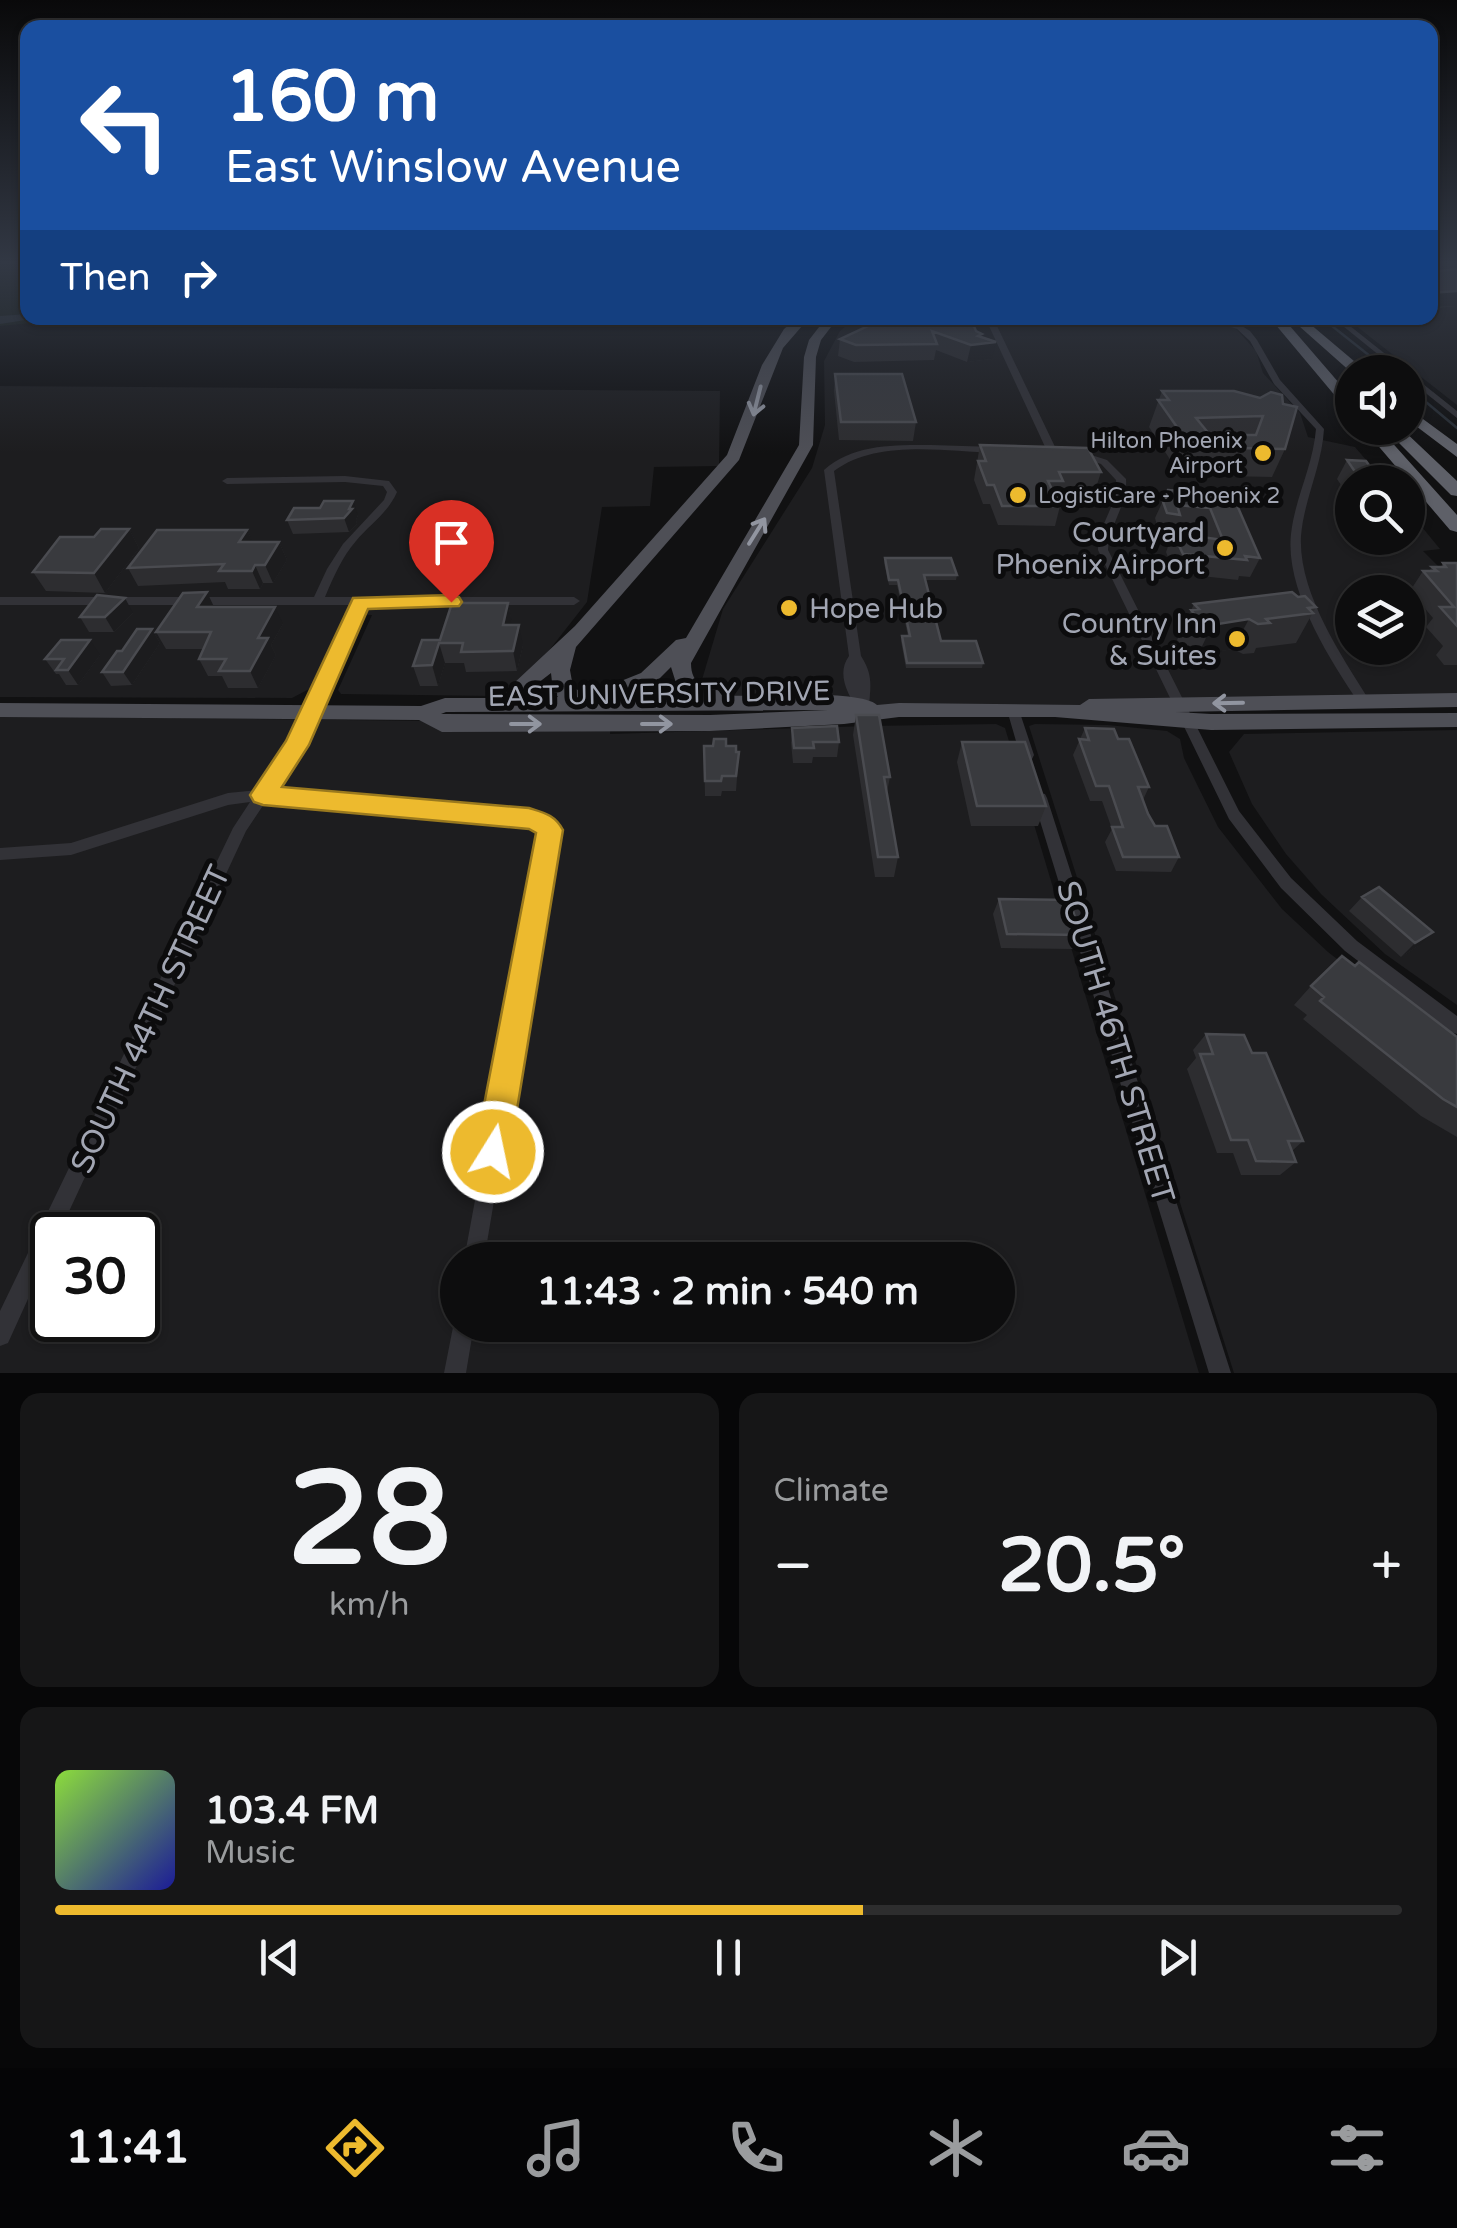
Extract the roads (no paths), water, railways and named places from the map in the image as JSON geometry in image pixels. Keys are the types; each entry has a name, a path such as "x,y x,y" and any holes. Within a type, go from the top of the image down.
{"highway":[{"path":"1282,325 1335,387"},
{"path":"1284,325 1335,373"},
{"path":"1302,325 1335,358"},
{"path":"1304,325 1340,355"},
{"path":"1425,427 1457,452"},
{"path":"1386,445 1457,526"},
{"path":"1410,445 1457,491"},
{"path":"1424,445 1457,476"}],"main road":[{"path":"473,705 516,694 567,648 734,457 748,433 773,352 795,325"},
{"path":"826,325 814,340 810,357 806,445 706,614 680,670 683,681 696,692 712,697 857,708"},
{"path":"567,648 560,670 563,691 584,714 648,678 678,650 706,614"},
{"path":"1272,722 1360,708 1363,700"},
{"name":"EAST UNIVERSITY DRIVE","path":"1185,713 1363,700 1457,700"},
{"name":"EAST UNIVERSITY DRIVE","path":"0,710 422,713 445,705 473,705 710,723 857,708 1185,713 1272,722 1457,720"},
{"name":"EAST UNIVERSITY DRIVE","path":"422,713 442,724 584,714"}],"street":[{"path":"992,325 1047,450 1090,456 1104,462 1121,479 1122,494 1102,538 1103,550 1234,815 1286,883 1352,946 1457,1026"},
{"path":"1236,325 1264,351 1274,380 1320,428 1296,534 1296,557 1336,657 1363,700"},
{"path":"1345,325 1382,355"},
{"path":"1425,389 1457,415"},
{"path":"857,708 849,665 855,656 829,470 841,459 870,450 1002,450"},
{"path":"227,481 323,478 386,483 392,492 386,510 354,537 329,574 318,602"},
{"path":"0,602 574,601"},
{"name":"SOUTH 44TH STREET","path":"0,1336 240,828 279,776 360,602"},
{"name":"SOUTH 46TH STREET","path":"1013,710 1220,1373"},
{"path":"0,854 71,849 228,799 263,795 543,822 550,830 477,1242"},
{"path":"454,1373 460,1342"}],"waterway":[{"path":"1331,325 1369,355"},
{"path":"1425,401 1457,428"}],"place":[{"name":"Hilton Phoenix Airport","path":"1263,453"},
{"name":"LogistiCare - Phoenix 2","path":"1018,495"},
{"name":"Courtyard Phoenix Airport","path":"1225,548"},
{"name":"Hope Hub","path":"789,608"},
{"name":"Country Inn & Suites","path":"1237,639"}]}
